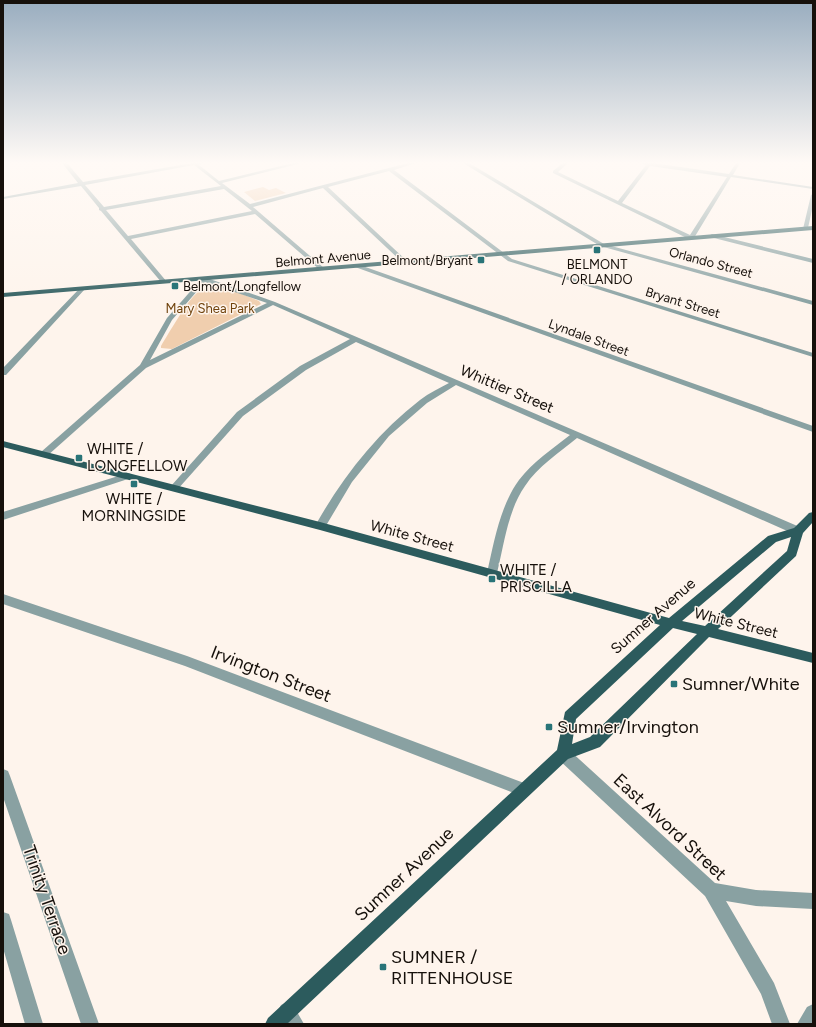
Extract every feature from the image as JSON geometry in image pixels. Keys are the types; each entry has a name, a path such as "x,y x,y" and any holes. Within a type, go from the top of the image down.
{"main road":[{"name":"Belmont Avenue","path":"3,295 813,228"},
{"name":"White Street","path":"3,444 320,526 672,623 813,658"},
{"name":"Sumner Avenue","path":"563,754 570,716 652,639 772,539 798,531 813,516"},
{"name":"Sumner Avenue","path":"274,1024 290,1020 524,790 563,754 595,742 708,631 792,553 798,531"}],"street":[{"path":"103,211 164,282"},
{"path":"351,211 405,262"},
{"name":"Bryant Street","path":"446,211 510,260 522,265 813,355"},
{"name":"Orlando Street","path":"545,211 602,245 813,303"},
{"path":"635,211 691,238 708,211"},
{"path":"805,228 809,211"},
{"path":"126,238 256,212 322,269"},
{"path":"712,236 813,261"},
{"name":"Lyndale Street","path":"357,266 813,429"},
{"path":"143,366 169,319 204,279"},
{"name":"Whittier Street","path":"204,279 273,304 577,434 798,531"},
{"path":"3,373 82,289"},
{"path":"44,454 143,366 273,304"},
{"path":"174,488 240,414 299,370 355,339"},
{"path":"320,526 348,480 386,434 424,401 456,382"},
{"path":"492,573 502,534 521,484 533,470 577,434"},
{"path":"3,516 128,476"},
{"name":"Irvington Street","path":"3,599 187,661 524,790"},
{"name":"East Alvord Street","path":"563,754 711,890 768,989 781,1024"},
{"name":"Trinity Terrace","path":"3,776 90,1024"},
{"path":"711,890 762,899 813,901"},
{"path":"3,920 34,1024"},
{"path":"806,1024 813,1013"}],"green space":[{"name":"Mary Shea Park","path":"215,287 227,288 259,301 261,304 172,349 161,348 178,318 193,297 201,291"}],"place":[{"name":"BELMONT / ORLANDO","path":"597,250"},
{"name":"Belmont/Bryant","path":"481,260"},
{"name":"Belmont/Longfellow","path":"175,286"},
{"name":"WHITE / LONGFELLOW","path":"79,458"},
{"name":"WHITE / MORNINGSIDE","path":"134,484"},
{"name":"WHITE / PRISCILLA","path":"492,579"},
{"name":"Sumner/White","path":"674,684"},
{"name":"Sumner/Irvington","path":"549,727"},
{"name":"SUMNER / RITTENHOUSE","path":"383,967"}]}
